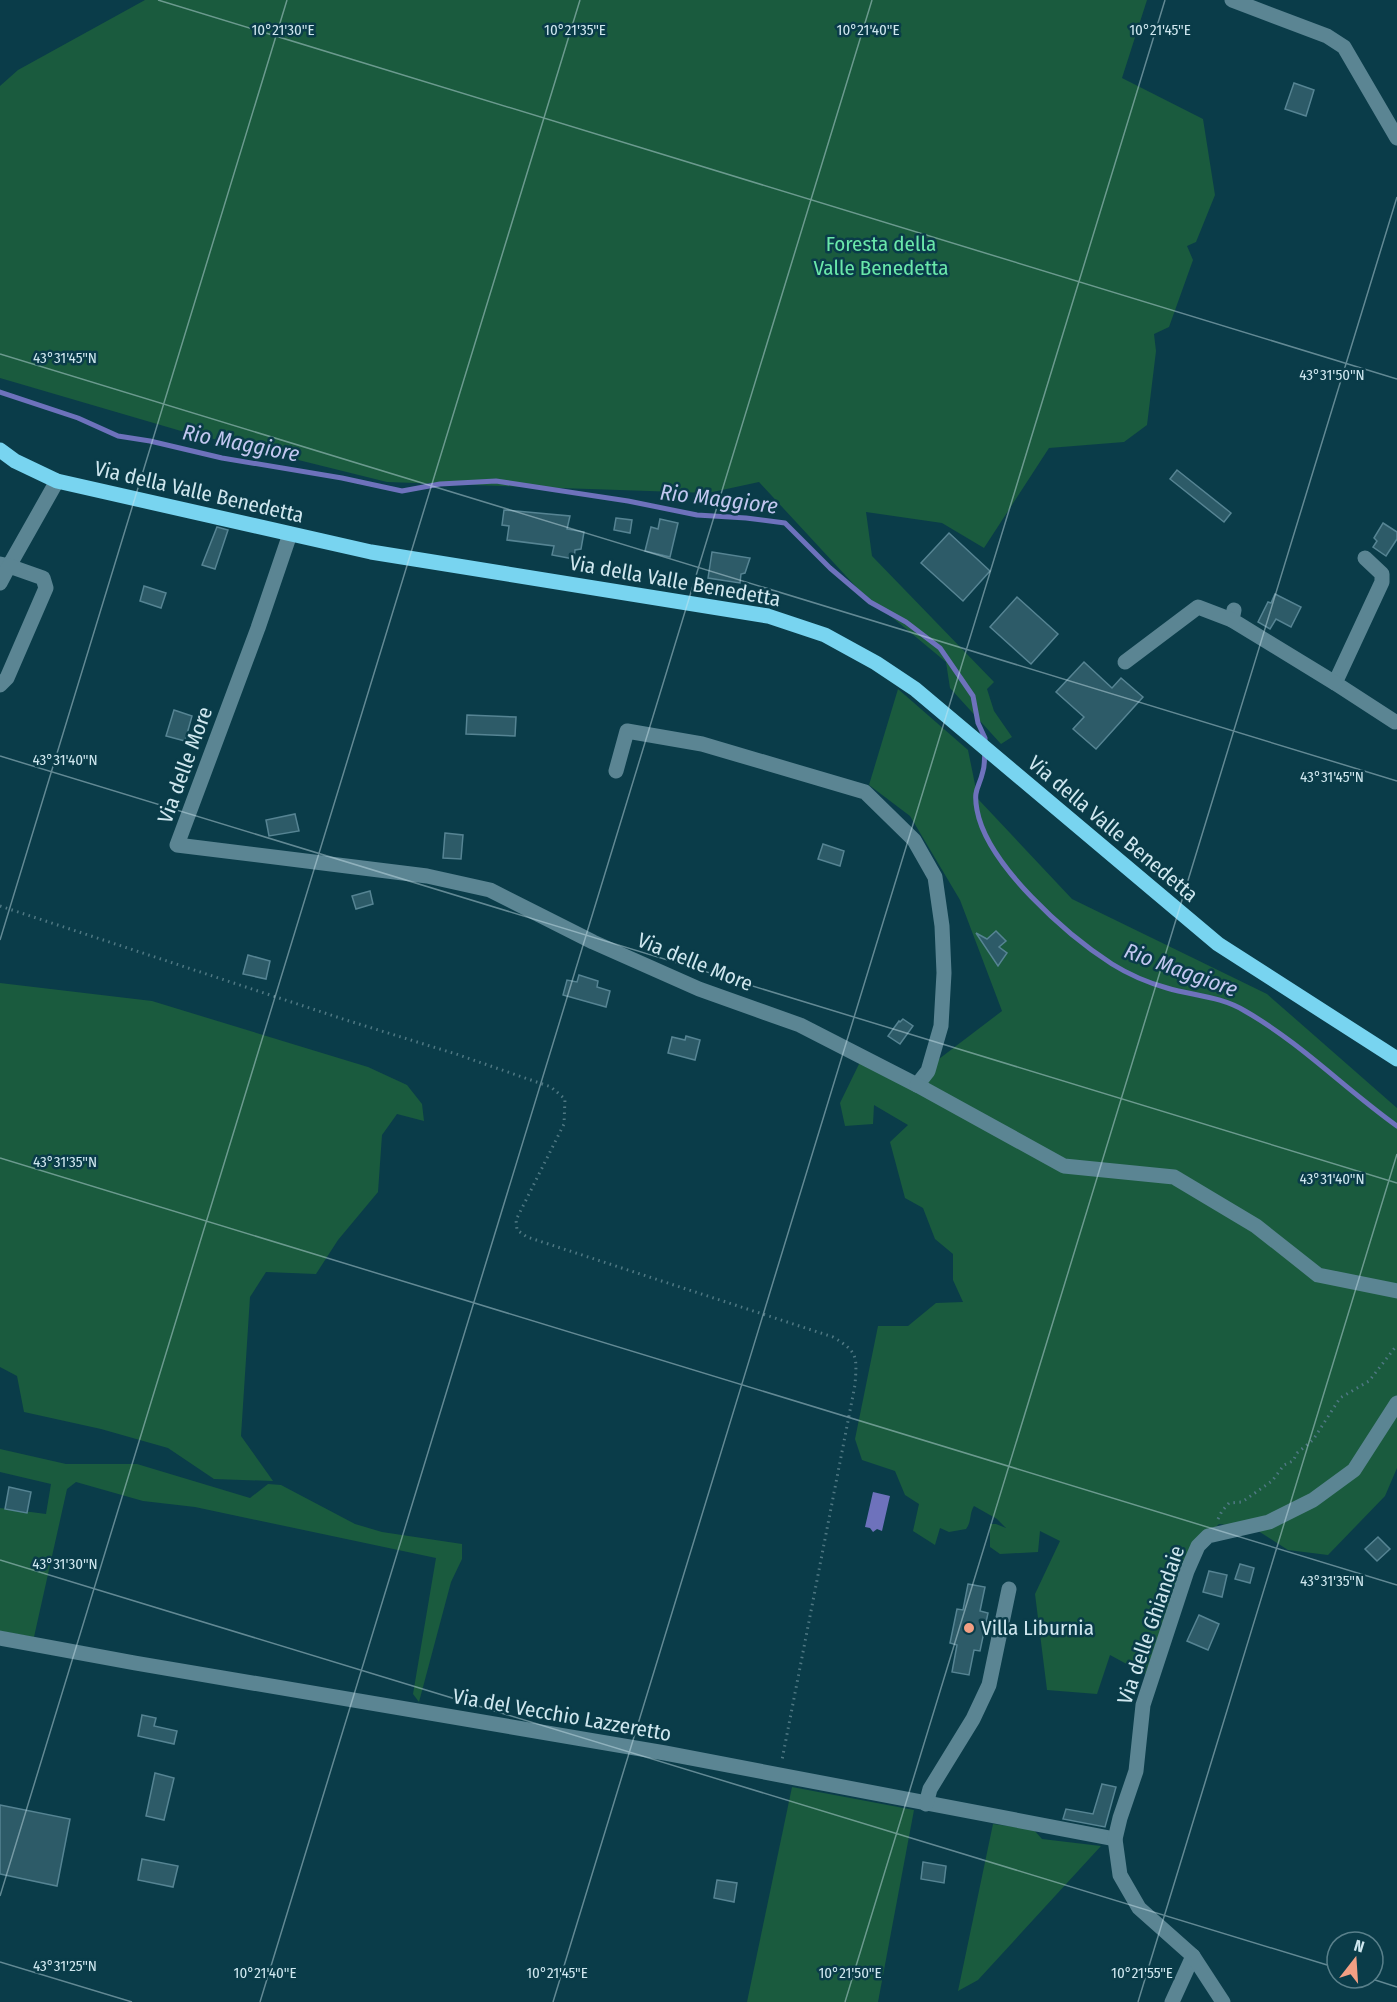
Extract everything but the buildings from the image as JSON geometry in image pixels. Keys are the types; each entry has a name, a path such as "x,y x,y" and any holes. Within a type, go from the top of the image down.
{"main road":[{"name":"Via della Valle Benedetta","path":"0,450 15,461 57,481 290,534 371,552 768,616 825,635 876,663 915,690 1218,944 1397,1059"}],"street":[{"path":"1232,0 1327,36 1344,46 1397,138"},
{"path":"0,583 5,565 57,481"},
{"name":"Via delle More","path":"290,534 258,628 177,845 427,876 490,890 593,942 699,989 800,1025 917,1085"},
{"path":"1335,683 1382,582 1383,574 1365,558"},
{"path":"0,685 7,678 46,588 43,578 5,565"},
{"path":"1125,662 1198,607 1233,615 1335,683 1396,720"},
{"path":"616,771 627,731 702,744 865,792 914,840 935,877 942,926 944,973 941,1026 928,1071 917,1085 1064,1166 1174,1177 1256,1226 1318,1275 1397,1291"},
{"name":"Via delle Ghiandaie","path":"1223,2002 1193,1956 1138,1908 1120,1875 1115,1839 1136,1771 1143,1705 1187,1571 1198,1546 1208,1536 1269,1522 1313,1500 1354,1470 1397,1403"},
{"path":"926,1804 930,1788 973,1719 989,1685 1010,1589"},
{"name":"Via del Vecchio Lazzeretto","path":"0,1638 134,1667 175,1671 664,1759 779,1776 926,1804 948,1814 1115,1839"},
{"path":"1172,2002 1193,1956"}],"path":[{"path":"0,906 551,1087 565,1099 564,1124 516,1220 517,1230 527,1237 833,1337 850,1347 857,1361 855,1385 779,1776"},
{"path":"1218,1520 1222,1510 1229,1503 1242,1502 1272,1481 1284,1465 1293,1461 1297,1453 1313,1440 1340,1398 1369,1381 1397,1345"}],"green space":[{"name":"Foresta della Valle Benedetta","path":"145,0 1147,0 1122,78 1203,119 1215,195 1196,242 1187,246 1193,260 1169,327 1154,334 1156,351 1147,425 1124,442 1049,448 984,548 942,523 866,512 872,556 994,682 987,689 994,711 1012,737 1001,744 950,688 946,662 858,589 759,482 708,493 387,482 181,431 0,378 0,86 18,70"},
{"path":"898,689 968,750 978,799 1072,899 1267,994 1397,1108 1397,1468 1385,1496 1328,1555 1288,1550 1255,1529 1219,1524 1195,1547 1145,1674 1110,1655 1097,1694 1047,1690 1035,1594 1060,1541 1040,1531 1038,1552 1000,1554 990,1547 990,1524 1006,1528 997,1519 974,1506 966,1529 949,1532 940,1528 935,1545 913,1531 919,1504 905,1495 895,1471 862,1460 855,1439 878,1326 908,1326 936,1303 963,1302 953,1280 953,1254 935,1239 923,1208 905,1198 890,1142 908,1125 874,1105 873,1124 845,1126 840,1103 860,1062 910,1081 1002,1011 960,900 910,816 869,785"},
{"path":"0,983 152,1001 368,1067 407,1085 422,1104 424,1121 397,1114 382,1135 378,1192 338,1240 316,1274 266,1272 250,1297 241,1436 273,1481 214,1479 168,1448 101,1429 24,1412 17,1376 0,1367"},
{"path":"0,1449 66,1464 137,1464 250,1498 268,1484 281,1485 355,1524 382,1532 462,1544 462,1559 451,1582 419,1702 413,1694 436,1558 195,1507 143,1501 76,1482 67,1489 34,1637 0,1631 0,1508 46,1514 51,1484 0,1472"},
{"path":"792,1787 914,1810 878,2002 747,2002"},
{"path":"993,1824 1033,1829 1042,1839 1101,1846 978,1980 958,1991"}],"water":[{"path":"873,1492 890,1496 882,1531 877,1529 873,1532 870,1528 865,1527"}],"waterway":[{"name":"Rio Maggiore","path":"0,392 78,418 118,436 222,458 342,478 402,491 440,484 496,481 628,501 697,515 785,523 830,568 870,602 906,622 940,648 973,696 978,723 985,743"},
{"name":"Rio Maggiore","path":"985,753 984,769 976,797 977,810 984,831 1012,875 1052,917 1094,951 1132,975 1167,988 1226,1002 1245,1011 1285,1037 1397,1126"}],"place":[{"name":"Villa Liburnia","path":"969,1628"}]}
